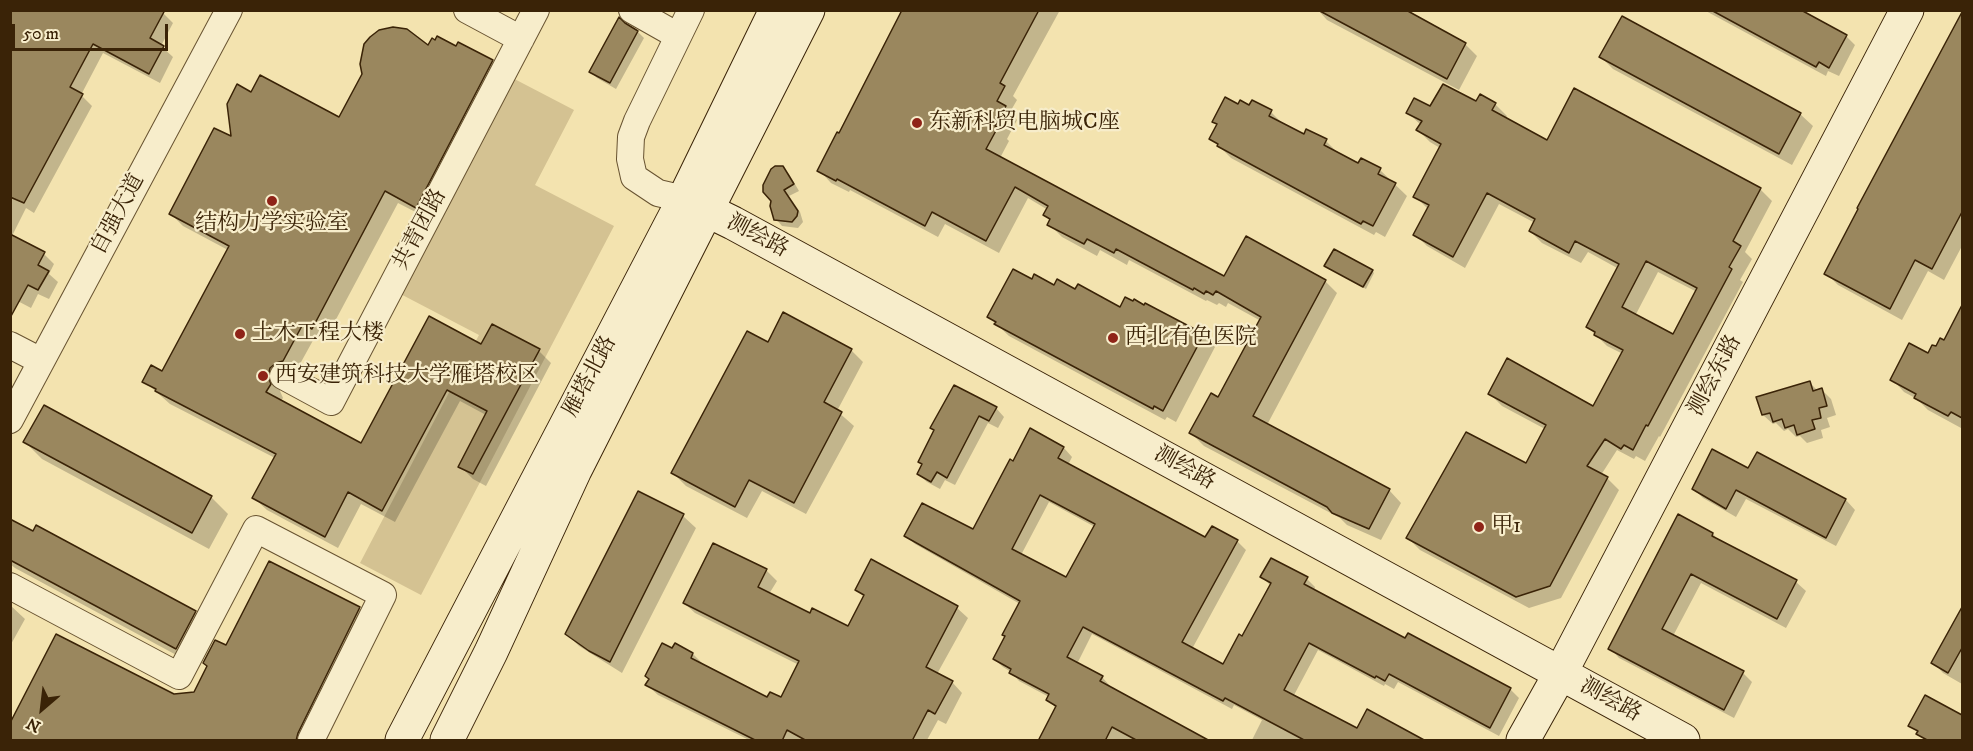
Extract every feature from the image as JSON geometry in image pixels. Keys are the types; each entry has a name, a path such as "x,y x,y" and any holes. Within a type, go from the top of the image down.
{"street":[{"name":"自强大道","path":"10,420 229,10"},
{"path":"467,10 521,39"},
{"name":"共青团路","path":"284,376 331,402 536,10"},
{"path":"632,10 678,36"},
{"path":"692,10 637,121 631,137 630,159 634,177 658,193 696,205"},
{"name":"雁塔北路","path":"447,741 491,652 696,205 776,10"},
{"name":"雁塔北路","path":"402,741 696,205 808,10"},
{"name":"测绘东路","path":"1523,741 1907,10"},
{"name":"测绘路","path":"696,205 1683,741"},
{"path":"10,345 41,362"},
{"path":"10,586 179,676 256,529 267,534 383,595 311,741"}],"shaded area":[{"path":"501,72 574,110 535,185 614,226 421,595 360,563 479,335 389,288"}],"building":[{"path":"10,10 165,10 150,38 164,46 149,74 93,44 70,87 83,94 24,203 10,197"},
{"path":"902,10 1039,10 1000,83 1005,86 997,101 1006,106 986,149 1224,276 1246,236 1326,280 1253,416 1390,489 1369,529 1332,513 1327,507 1189,433 1211,393 1218,397 1261,317 1216,291 1213,295 1206,291 1204,294 1194,288 1193,290 1116,249 1114,253 1087,239 1084,244 1047,225 1050,219 1043,215 1048,206 1015,187 986,241 932,212 925,226 837,179 836,181 817,171"},
{"path":"1318,10 1406,10 1466,43 1447,79"},
{"path":"1711,10 1801,10 1847,35 1829,68 1819,62 1816,67"},
{"path":"1962,12 1962,212 1932,269 1915,260 1890,309 1824,274"},
{"path":"1622,16 1801,113 1779,154 1599,57"},
{"path":"619,17 638,31 610,83 589,72"},
{"path":"393,27 407,29 428,45 432,38 435,40 437,36 456,46 458,42 493,60 416,208 385,191 312,329 303,324 283,361 270,368 268,377 271,384 266,392 361,443 429,316 481,344 492,324 540,349 473,474 458,467 487,411 447,390 382,511 348,492 325,537 252,498 276,454 142,382 151,365 162,371 229,246 169,214 214,128 231,136 227,104 237,84 251,92 260,75 339,117 362,74 360,64 364,44 379,30"},
{"path":"1443,84 1476,101 1480,94 1496,103 1492,110 1547,140 1574,88 1761,188 1733,241 1741,246 1729,267 1732,269 1648,426 1646,425 1633,450 1624,445 1621,449 1605,439 1587,466 1608,477 1550,586 1516,597 1406,538 1466,432 1526,463 1546,425 1488,394 1507,358 1593,406 1623,350 1594,335 1595,332 1586,327 1619,264 1575,241 1569,253 1529,231 1535,219 1487,193 1453,257 1413,235 1429,205 1413,197 1441,144 1416,130 1422,121 1406,113 1414,98 1430,106","holes":["1646,261 1697,288 1673,334 1622,307"]},
{"path":"1225,97 1238,104 1240,100 1249,105 1252,100 1272,110 1269,116 1304,134 1306,129 1327,139 1324,145 1358,163 1361,158 1381,168 1378,174 1396,183 1373,226 1363,221 1361,224 1217,146 1218,144 1209,139 1217,124 1212,122"},
{"path":"775,166 783,166 794,184 784,190 798,211 792,222 774,220 771,201 763,192 763,185"},
{"path":"10,234 45,252 38,265 49,271 38,290 28,285 10,318"},
{"path":"1334,249 1373,270 1363,287 1324,266"},
{"name":"西北有色医院","path":"1013,269 1032,279 1034,274 1054,285 1057,279 1075,289 1078,284 1120,307 1125,297 1133,301 1134,299 1204,334 1163,411 1154,406 1153,409 994,324 996,322 987,317"},
{"path":"1962,305 1962,418 1951,412 1948,416 1914,398 1916,394 1890,380 1909,343 1928,353 1932,345 1936,346 1940,338 1944,340"},
{"path":"783,312 852,349 824,402 842,412 794,503 749,480 735,507 671,473 747,331 768,342"},
{"path":"1810,381 1813,391 1822,388 1827,406 1819,408 1821,418 1812,420 1815,429 1797,435 1794,425 1785,428 1782,419 1773,422 1770,413 1762,415 1756,397"},
{"path":"954,385 997,407 989,421 979,416 947,478 937,472 931,482 917,474 922,464 918,462 934,430 930,428"},
{"path":"44,405 212,496 192,533 23,442"},
{"path":"1030,428 1064,447 1058,458 1205,537 1212,526 1238,540 1182,642 1223,664 1239,634 1242,636 1271,583 1260,577 1271,558 1308,577 1304,584 1405,638 1408,633 1511,688 1490,728 1389,674 1385,681 1376,676 1375,678 1309,643 1284,690 1357,728 1367,709 1426,741 1306,741 1225,698 1223,701 1083,627 1067,657 1103,676 1100,681 1210,741 1138,741 1112,727 1105,741 1038,741 1056,706 1046,700 1049,694 1009,673 1011,669 993,659 1005,636 1002,635 1020,601 904,536 922,503 973,529 1010,459 1013,461","holes":["1040,495 1095,524 1066,577 1012,549"]},
{"path":"1712,449 1748,468 1757,452 1846,499 1826,538 1736,490 1726,509 1692,489"},
{"path":"638,491 684,514 610,662 565,634"},
{"path":"1678,514 1713,533 1712,536 1797,580 1777,619 1691,574 1662,629 1744,671 1724,710 1608,649"},
{"path":"10,519 33,531 36,525 196,611 176,649 10,560"},
{"path":"713,543 767,569 758,587 810,613 812,608 848,626 864,595 855,590 871,559 958,606 926,667 953,681 935,714 928,710 912,741 807,741 787,730 782,741 757,741 645,685 649,679 645,676 662,643 672,648 675,643 693,653 691,658 767,697 770,692 781,697 799,661 683,603"},
{"path":"269,561 360,607 296,741 10,741 10,723 56,634 174,694 194,692 207,666 203,663 215,640 226,645"},
{"path":"1962,607 1962,648 1948,673 1931,663"},
{"path":"1925,695 1962,715 1962,741 1929,741 1916,734 1918,731 1908,726"}],"place":[{"name":"东新科贸电脑城C座","path":"917,123"},
{"name":"结构力学实验室","path":"272,201"},
{"name":"土木工程大楼","path":"240,334"},
{"name":"西北有色医院","path":"1113,338"},
{"name":"西安建筑科技大学雁塔校区","path":"263,376"},
{"name":"甲1","path":"1479,527"}]}
